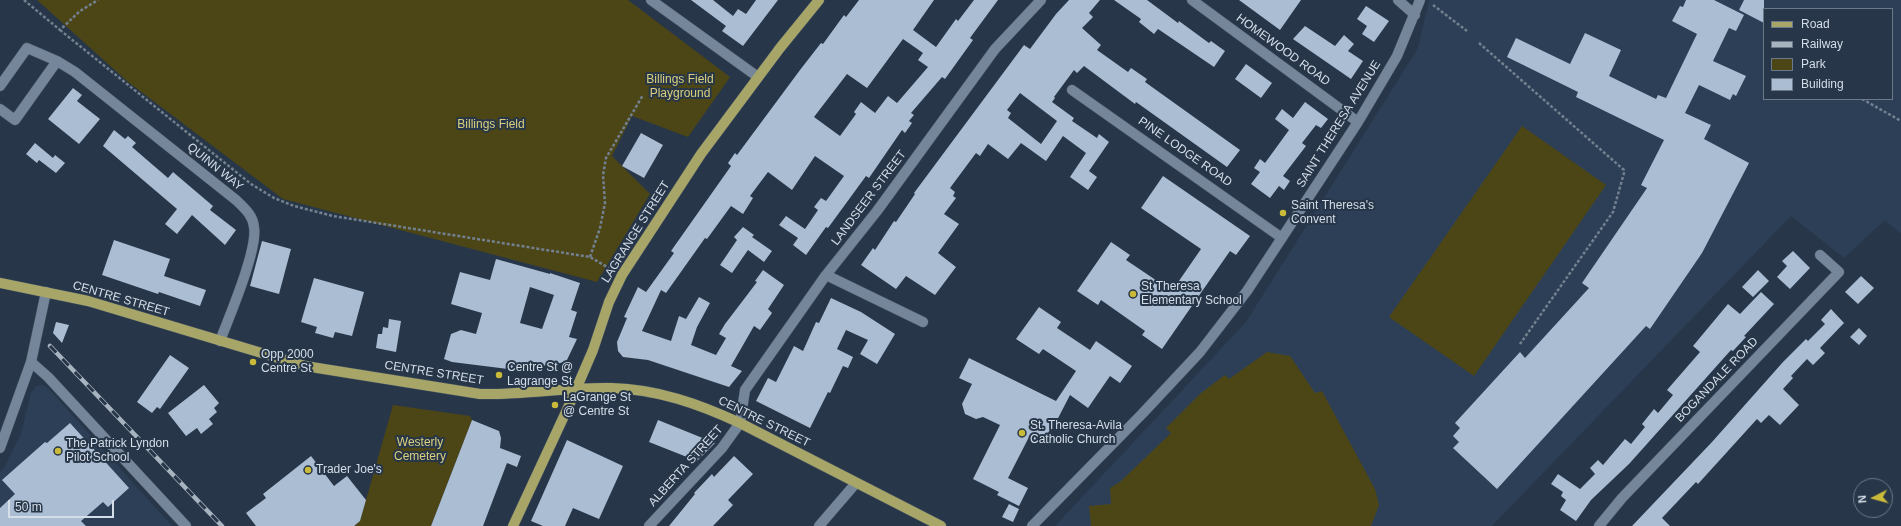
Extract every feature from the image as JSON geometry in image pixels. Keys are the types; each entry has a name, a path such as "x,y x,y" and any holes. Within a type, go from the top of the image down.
{"main road":[{"name":"LAGRANGE STREET","path":"513,526 576,390 593,350 609,302 622,275 701,154 758,77 819,0"},
{"name":"CENTRE STREET","path":"0,284 88,301 305,366 480,394 504,395 614,388 671,397 710,410 740,423 942,526"}],"street":[{"path":"651,0 758,77"},
{"name":"LANDSEER STREET","path":"740,423 746,390 826,275 877,211 995,49 1041,0"},
{"name":"HOMEWOOD ROAD","path":"1192,0 1358,122"},
{"path":"1398,0 1415,15"},
{"name":"SAINT THERESA AVENUE","path":"1032,526 1142,414 1200,352 1247,290 1358,122 1397,56 1420,0"},
{"name":"QUINN WAY","path":"0,86 27,48 57,61 76,72 248,211 252,217 255,236 251,253 220,341"},
{"path":"0,109 15,120 57,61"},
{"name":"PINE LODGE ROAD","path":"1072,90 1282,238"},
{"name":"BOGANDALE ROAD","path":"1599,526 1622,498 1839,272 1820,255"},
{"path":"826,275 923,322"},
{"path":"0,448 31,362 46,292"},
{"path":"31,362 48,377 186,526"},
{"name":"ALBERTA STREET","path":"649,526 722,448 740,423"},
{"path":"819,526 856,483"}],"path":[{"path":"24,0 251,184 274,198 294,206 332,216 590,257 609,268"},
{"path":"60,30 80,11 98,0"},
{"path":"1432,6 1467,31"},
{"path":"1479,43 1624,170 1613,212 1520,344"},
{"path":"590,257 600,228 605,203 603,175 606,158 643,95"},
{"path":"1864,100 1901,121"}],"shaded area":[{"path":"1429,0 1901,0 1901,234 1885,220 1844,258 1791,216 1492,526 1055,526 1246,322 1418,48"},
{"name":"The Patrick Lyndon Pilot School","path":"42,385 47,387 172,526 0,526 0,472 4,468 21,433 31,393 36,386"}],"green space":[{"name":"Billings Field","path":"37,0 628,0 730,77 688,137 632,116 612,156 650,194 597,282 283,199 128,82"},
{"path":"1522,126 1606,185 1474,376 1389,317"},
{"path":"1267,352 1290,356 1315,393 1322,391 1375,489 1379,505 1371,526 1091,526 1089,506 1111,504 1110,488 1120,482 1171,433 1166,428 1201,393 1225,375 1229,379"},
{"name":"Westerly Cemetery","path":"393,405 470,416 472,420 431,526 354,526 360,521"}],"building":[{"path":"691,0 713,0 733,16 738,9 746,14 756,0 778,0 743,46 722,31 726,26"},
{"path":"859,0 934,0 913,30 936,47 956,19 958,21 974,0 998,0 970,38 973,40 945,79 942,77 911,113 914,115 909,121 912,123 905,133 902,130 869,178 866,176 806,255 793,245 798,238 779,225 786,216 805,229 818,210 814,207 821,198 826,201 844,176 815,156 792,190 768,172 750,196 753,198 743,214 731,206 707,239 705,238 666,293 661,290 642,331 671,341 679,316 686,319 699,297 710,303 697,327 691,345 716,355 726,338 719,334 757,282 755,281 763,270 784,285 768,309 772,313 760,330 754,326 731,366 742,371 729,387 648,360 623,357 618,351 617,342 627,318 624,317 638,287 646,292 674,253 671,251 731,166 728,163 735,153 737,155 821,43 823,44 844,15 846,17","holes":["903,39 923,53 918,60 928,67 897,103 888,96 875,113 861,102 854,112 856,114 840,136 814,117 847,74 867,88"]},
{"path":"1069,0 1100,0 1089,13 1093,17 1082,28 1101,45 1097,50 1128,72 1131,68 1147,79 1145,82 1240,150 1227,167 1136,102 1135,104 1084,66 1077,73 1074,70 1052,102 1074,118 1072,121 1097,138 1099,134 1109,142 1089,171 1097,177 1088,190 1070,177 1086,153 1063,136 1046,161 1021,143 1008,159 988,144 980,156 976,153 950,188 955,192 953,196 956,198 944,214 959,224 938,253 956,267 935,295 906,276 896,289 861,265 873,248 875,250 894,221 896,222 915,194 914,193 1024,45 1030,49 1056,14","holes":["1020,93 1057,121 1041,144 1008,118 1011,113 1007,110"]},
{"path":"1114,0 1147,0 1178,23 1179,21 1209,43 1211,41 1225,51 1214,67 1158,29 1154,34 1139,22 1141,19"},
{"path":"1239,0 1301,0 1280,30"},
{"path":"1686,0 1714,0 1744,15 1736,31 1729,28 1713,61 1746,76 1736,96 1733,94 1730,100 1699,85 1685,113 1711,125 1704,139 1749,163 1702,253 1650,329 1646,326 1497,489 1453,448 1459,442 1453,436 1460,428 1455,423 1520,352 1525,358 1589,288 1582,283 1647,188 1641,185 1664,140 1576,97 1578,92 1507,57 1516,38 1570,64 1585,33 1621,50 1609,76 1656,99 1658,95 1666,98 1697,34 1672,21 1680,6 1683,7"},
{"path":"1744,0 1764,0 1763,22 1739,10"},
{"path":"1366,6 1389,21 1374,42 1362,34 1367,26 1357,19"},
{"path":"1305,26 1335,46 1344,35 1354,44 1348,51 1363,61 1351,79 1293,39"},
{"path":"1246,64 1272,83 1261,98 1235,79"},
{"path":"73,88 82,95 77,101 100,119 79,144 48,119"},
{"path":"1305,102 1328,119 1321,128 1316,125 1302,143 1306,146 1283,176 1290,181 1284,190 1279,186 1270,198 1251,184 1260,172 1254,168 1260,159 1265,163 1289,130 1275,119 1282,109 1293,118"},
{"path":"114,130 125,139 128,136 136,143 132,147 168,178 173,172 213,206 210,210 236,230 225,245 192,215 177,234 165,224 177,209 103,146"},
{"path":"641,133 663,145 644,178 622,166"},
{"path":"35,143 53,158 55,155 65,163 56,173 39,160 37,163 26,154"},
{"path":"1163,176 1250,236 1236,255 1230,251 1162,349 1142,335 1145,331 1101,300 1098,305 1077,291 1111,242 1130,255 1126,260 1172,291 1201,249 1141,208"},
{"path":"743,227 754,235 752,237 772,251 764,262 748,250 732,273 720,265 737,240 734,237"},
{"path":"114,240 170,259 164,276 206,290 200,306 159,292 158,294 102,275"},
{"path":"262,241 291,249 279,294 250,286"},
{"path":"1793,251 1810,268 1790,289 1777,277 1787,266 1782,261"},
{"path":"496,259 550,273 580,283 571,310 577,312 569,337 577,339 566,362 516,370 452,362 444,359 451,334 461,330 476,334 482,313 451,304 460,272 490,280","holes":["530,287 554,295 542,329 520,323"]},
{"path":"1758,270 1769,281 1753,297 1742,287"},
{"path":"1861,276 1874,288 1858,304 1845,292"},
{"path":"314,278 364,292 352,336 335,332 333,338 315,333 317,327 301,322"},
{"path":"1761,292 1774,304 1744,336 1746,337 1733,351 1731,350 1629,464 1591,500 1576,521 1560,510 1566,500 1561,496 1563,492 1551,484 1558,474 1580,489 1595,474 1590,468 1598,460 1603,465 1625,439 1631,444 1645,427 1642,424 1654,409 1658,413 1673,395 1667,390 1700,352 1693,346 1728,304 1740,314"},
{"path":"831,298 861,312 895,334 877,364 860,354 868,340 846,330 837,349 853,357 848,368 843,366 830,393 828,392 810,428 756,401 768,378 776,382 794,346 803,351 816,322 819,323"},
{"name":"St. Theresa-Avila Catholic Church","path":"1039,307 1061,322 1057,328 1090,350 1096,341 1132,366 1120,383 1110,376 1088,408 1070,395 1043,444 1029,437 1008,478 1028,488 1019,506 997,495 999,492 973,479 1000,425 983,417 976,419 965,414 962,404 972,384 959,378 969,358 1056,401 1076,371 1043,349 1039,354 1016,339"},
{"path":"1831,309 1844,323 1820,348 1825,353 1813,365 1807,359 1791,376 1793,378 1783,389 1799,405 1780,425 1769,415 1761,423 1757,419 1698,484 1696,482 1662,518 1670,526 1632,526 1712,442 1783,362 1806,339 1808,341 1825,324 1821,320"},
{"path":"389,319 401,321 396,352 376,348 378,334 382,334 383,327 388,328"},
{"path":"56,322 69,325 62,343 53,333"},
{"path":"1859,328 1867,336 1859,345 1850,337"},
{"path":"170,355 189,368 160,409 157,407 152,413 137,402"},
{"path":"204,385 219,403 214,408 217,412 209,419 213,424 201,434 197,428 186,436 168,413"},
{"path":"472,420 499,431 501,438 500,448 521,456 517,467 507,463 483,526 431,526"},
{"path":"658,420 715,443 697,461 649,442"},
{"path":"70,423 129,488 108,507 103,502 81,521 86,526 0,526 0,508 15,494 2,480 45,442 47,443"},
{"path":"567,440 623,466 599,519 573,508 565,526 543,526 531,521"},
{"path":"311,456 334,486 347,476 366,500 360,521 354,526 256,526 246,513 266,498 263,494"},
{"path":"734,456 753,474 728,500 733,505 713,526 669,526 695,494 694,493 712,474 714,477"},
{"path":"1009,504 1019,509 1013,522 1002,517"}],"railway":[{"path":"50,346 222,526"}],"place":[{"name":"Saint Theresa's Convent","path":"1283,213"},
{"name":"St Theresa Elementary School","path":"1133,294"},
{"name":"Opp 2000 Centre St","path":"253,362"},
{"name":"Centre St @ Lagrange St","path":"499,375"},
{"name":"LaGrange St @ Centre St","path":"555,405"},
{"name":"St. Theresa-Avila Catholic Church","path":"1022,433"},
{"name":"The Patrick Lyndon Pilot School","path":"58,451"},
{"name":"Trader Joe's","path":"308,470"}],"park label":[{"name":"Billings Field Playground","path":"680,87"}]}
